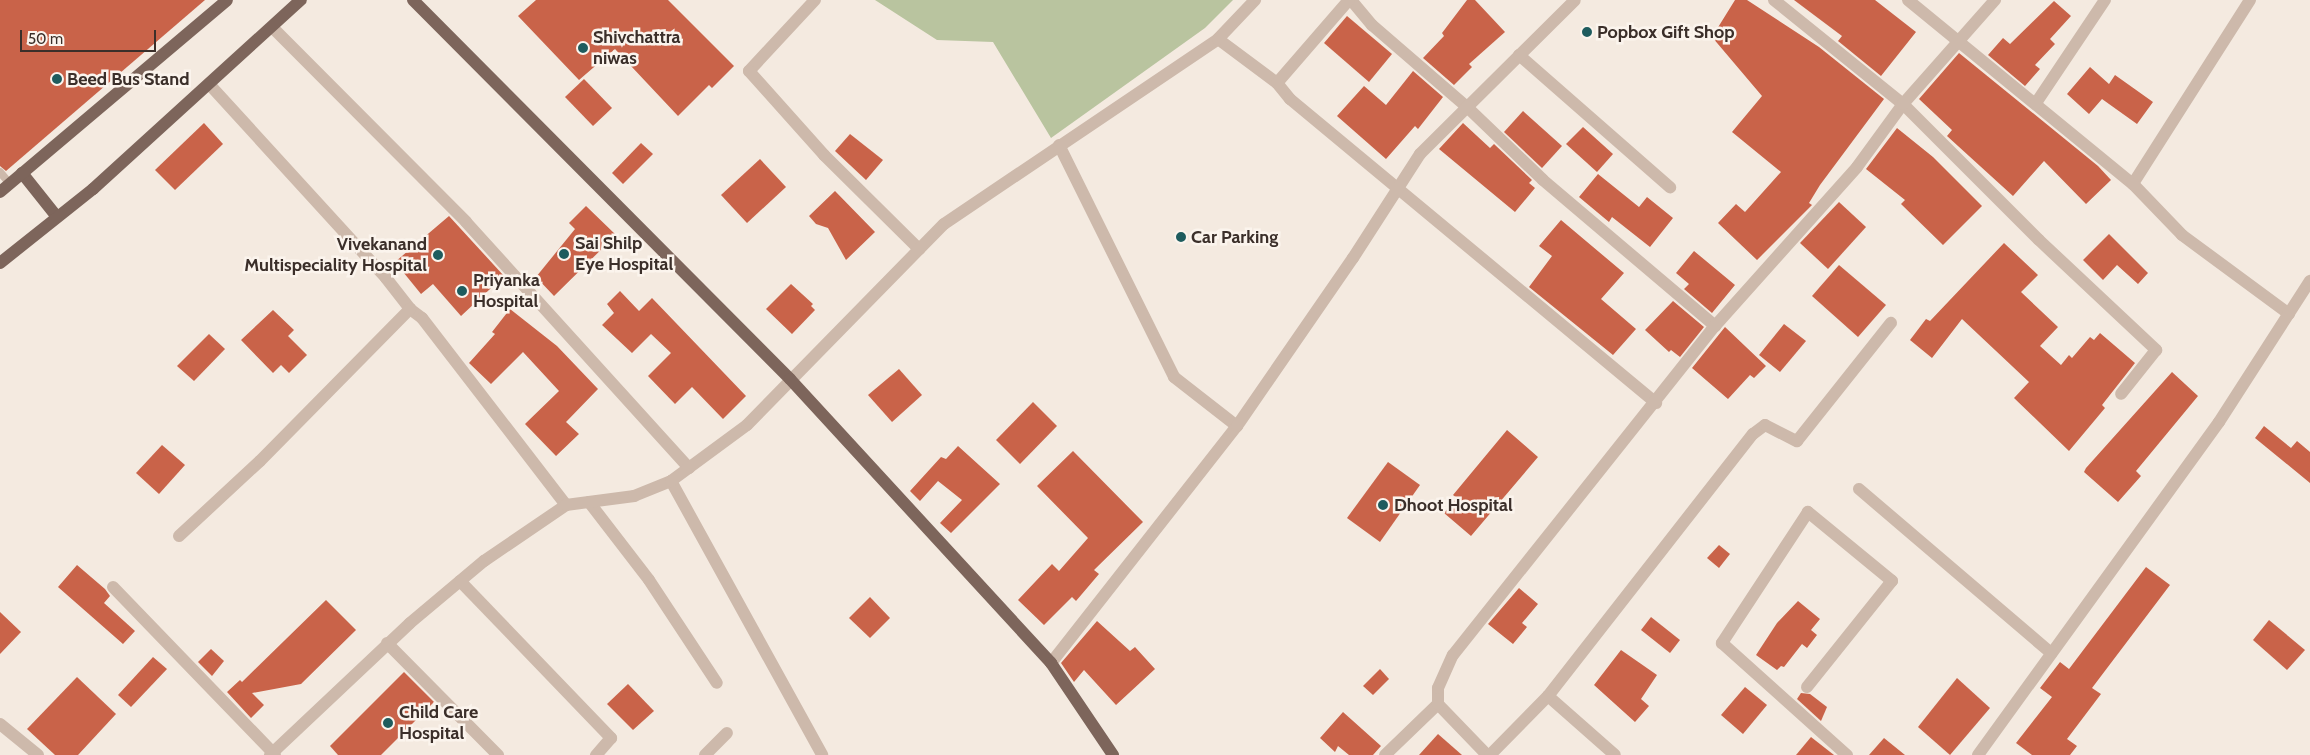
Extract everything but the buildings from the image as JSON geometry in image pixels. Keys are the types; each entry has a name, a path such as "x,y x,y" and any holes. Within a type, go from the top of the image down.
{"main road":[{"path":"5,188 227,0"},
{"path":"0,263 57,218 301,0"},
{"path":"413,0 790,379 1051,664 1112,755"},
{"path":"22,173 57,218"}],"street":[{"path":"815,0 750,71 824,155 919,249"},
{"path":"113,587 272,754 387,643 460,581 566,505 634,496 671,481 747,425 944,224 1218,39 1256,0"},
{"path":"1277,83 1350,0 1372,25 1467,107 1543,180 1715,326"},
{"path":"1051,664 1236,426 1420,154 1575,0"},
{"path":"1774,0 1904,104 2038,240 2156,350 2121,394"},
{"path":"1908,0 2133,184 2182,235 2288,314"},
{"path":"1891,323 1797,441 1765,425 1753,434 1548,696 1488,755 1438,704 1438,688 1453,655 1656,403 1715,326 1857,167 1904,104 1994,0"},
{"path":"2036,103 2105,0"},
{"path":"2133,184 2250,0"},
{"path":"272,27 466,222 689,468"},
{"path":"1218,39 1277,83 1290,99 1656,403"},
{"path":"1520,55 1670,187"},
{"path":"209,84 386,278 410,309 422,318 566,505"},
{"path":"1059,145 1174,378 1236,426"},
{"path":"1978,755 2218,422 2310,281"},
{"path":"179,536 260,461 410,309"},
{"path":"671,481 822,755"},
{"path":"1859,490 2052,653"},
{"path":"589,502 649,580 717,683"},
{"path":"1807,687 1892,581 1808,512 1722,644 1847,755"},
{"path":"460,581 611,738 596,755"},
{"path":"387,643 498,755"},
{"path":"1548,696 1615,755"},
{"path":"1386,755 1438,704"},
{"path":"0,724 38,755"},
{"path":"705,755 727,733"}],"lane":[{"path":"0,172 5,188"}],"green space":[{"path":"875,0 1233,0 1205,28 1051,138 993,42 937,40"}],"place":[{"name":"Popbox Gift Shop","path":"1587,32"},
{"name":"Shivchattra niwas","path":"583,48"},
{"name":"Beed Bus Stand","path":"57,79"},
{"name":"Car Parking","path":"1181,237"},
{"name":"Sai Shilp Eye Hospital","path":"564,254"},
{"name":"Vivekanand Multispeciality Hospital","path":"438,255"},
{"name":"Priyanka Hospital","path":"462,291"},
{"name":"Dhoot Hospital","path":"1383,505"},
{"name":"Child Care Hospital","path":"388,723"}]}
